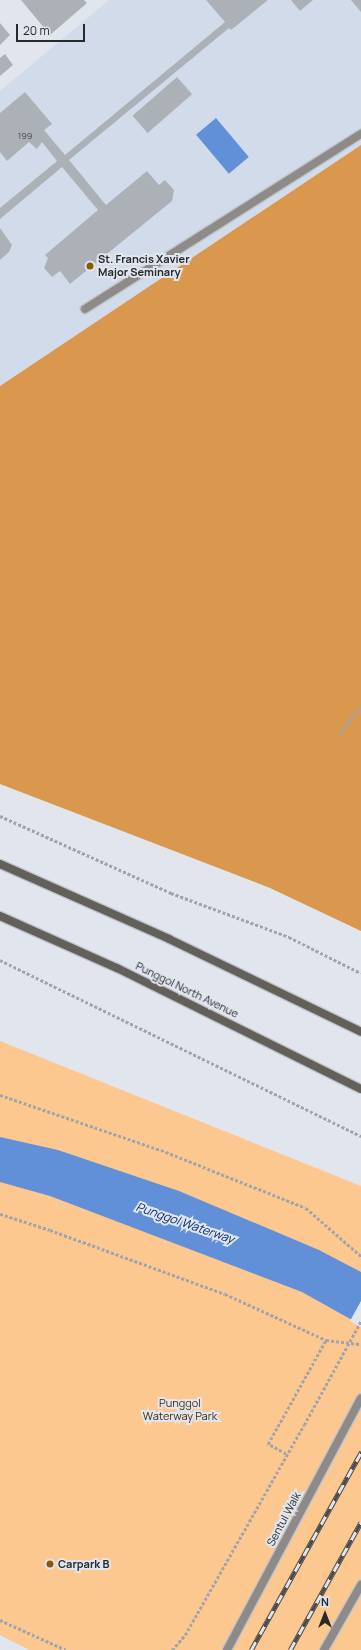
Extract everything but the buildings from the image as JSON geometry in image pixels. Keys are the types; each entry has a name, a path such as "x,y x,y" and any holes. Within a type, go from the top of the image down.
{"main road":[{"path":"0,864 169,940 361,1032"},
{"name":"Punggol North Avenue","path":"0,916 117,968 361,1089"}],"street":[{"path":"85,309 361,134"},
{"name":"Sentul Walk","path":"227,1650 361,1398"},
{"path":"324,1650 361,1585"}],"path":[{"path":"339,734 361,706"},
{"path":"0,816 171,893 289,937 361,973"},
{"path":"0,960 361,1136"},
{"path":"0,1095 161,1150 306,1208 361,1256"},
{"path":"0,1214 50,1230 224,1294 326,1340 361,1344"},
{"path":"172,1650 185,1635 361,1321"},
{"path":"286,1454 268,1444 326,1340"},
{"path":"0,1620 66,1650"}],"shaded area":[{"name":"St. Francis Xavier Major Seminary","path":"109,0 361,0 361,145 0,386 0,91"},
{"path":"361,145 361,931 270,888 0,784 0,386"}],"green space":[{"name":"Punggol Waterway Park","path":"0,1041 361,1186 361,1650 29,1650 0,1635"}],"water":[{"path":"216,118 249,157 229,174 196,135"},
{"name":"Punggol Waterway","path":"0,1137 58,1150 179,1191 319,1250 361,1272 361,1325 302,1292 50,1196 0,1182"}],"pier":[{"path":"361,1301 361,1327 350,1321"}],"railway":[{"path":"251,1650 361,1452"},
{"path":"290,1650 361,1522"}],"place":[{"name":"St. Francis Xavier Major Seminary","path":"90,266"},
{"name":"Carpark B","path":"50,1564"}]}
